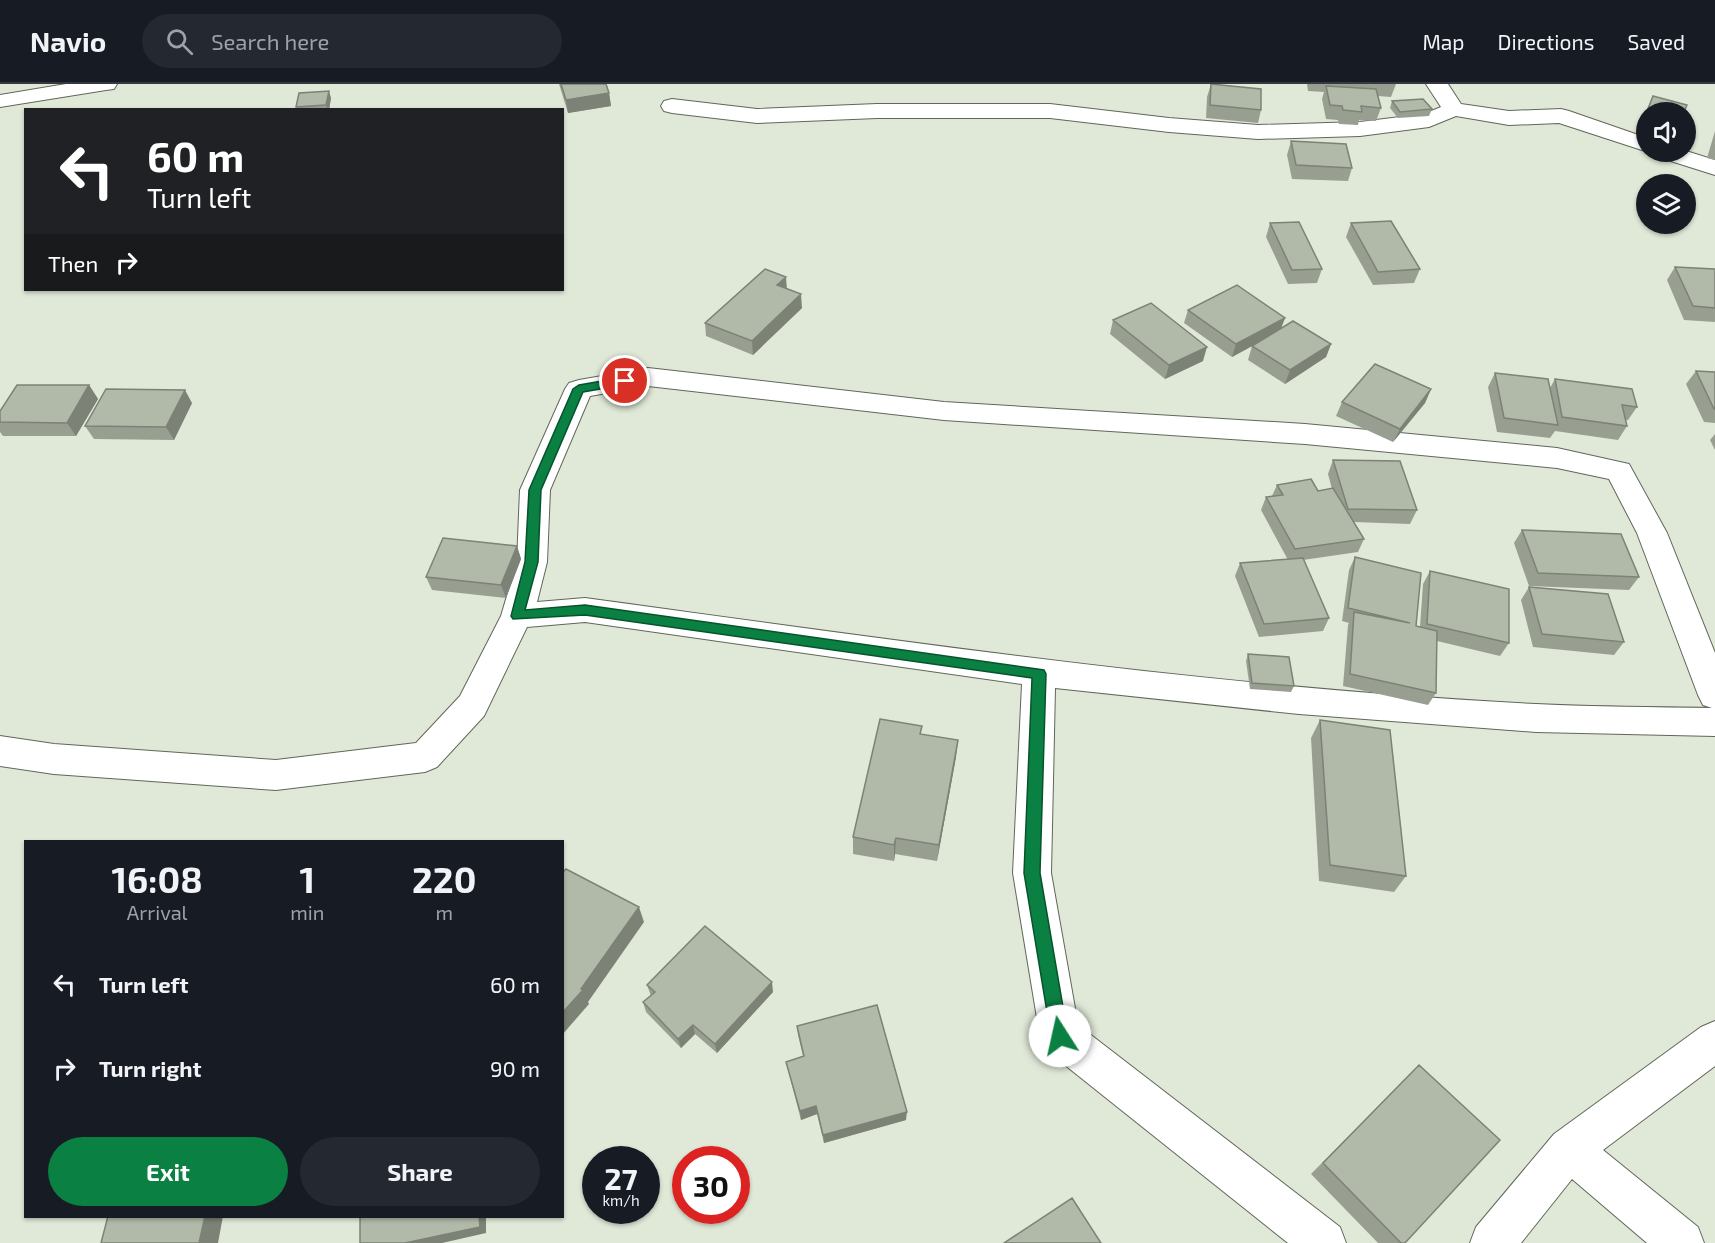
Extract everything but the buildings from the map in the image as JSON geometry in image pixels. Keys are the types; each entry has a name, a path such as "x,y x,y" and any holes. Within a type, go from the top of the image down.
{"street":[{"path":"0,101 106,84"},
{"path":"1437,84 1454,109"},
{"path":"672,106 757,116 877,111 1050,111 1169,125 1258,132 1360,129 1429,120 1454,109 1509,118 1561,117 1636,141"},
{"path":"1696,162 1715,168"},
{"path":"0,751 54,759 276,775 425,757 472,706 517,616 531,562 535,490 579,389 648,377 944,411 1305,434 1534,456 1620,471 1652,533 1715,694"},
{"path":"517,616 585,610 1039,674 1299,700 1536,718 1715,722"},
{"path":"1039,674 1032,873 1060,1036 1324,1243"},
{"path":"1492,1243 1569,1149 1715,1041"},
{"path":"1569,1149 1682,1243"}],"route":[{"path":"625,381 579,389 535,490 531,562 517,616 585,610 1039,674 1032,873 1060,1036"}]}
